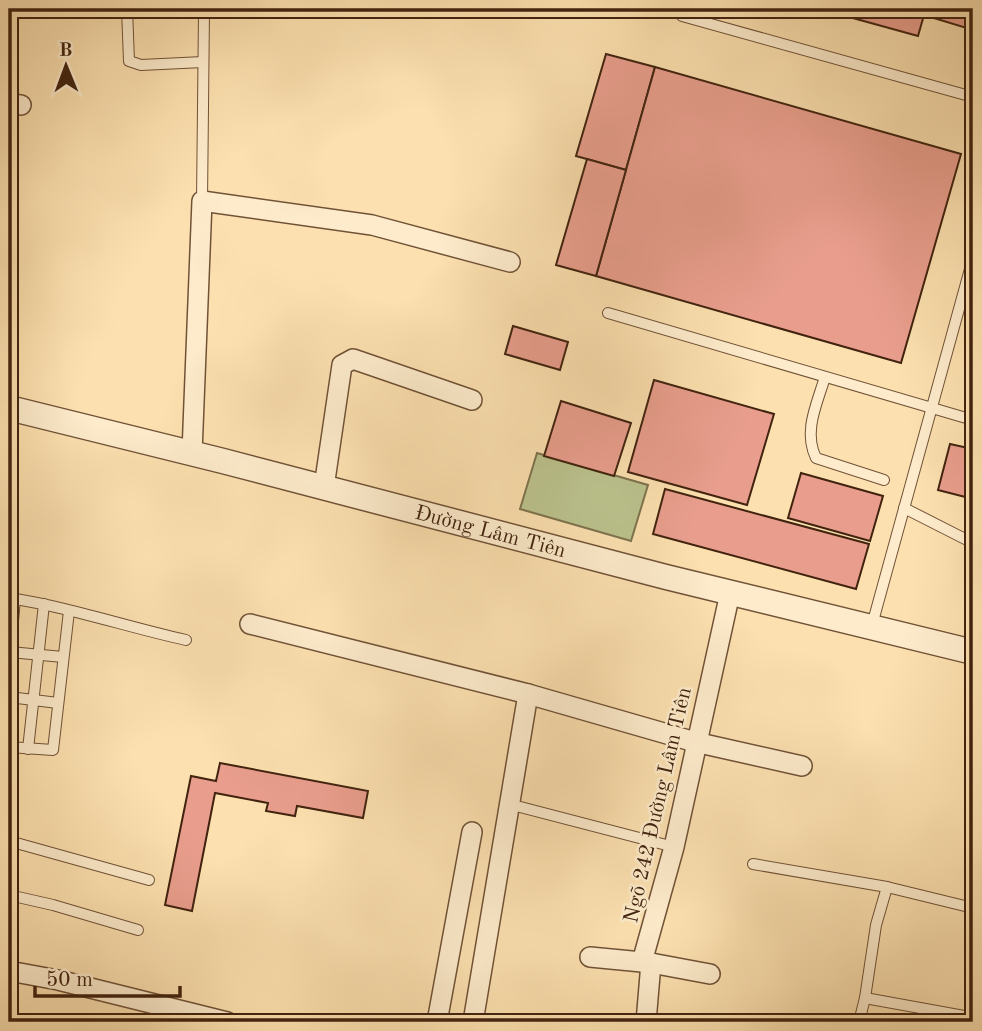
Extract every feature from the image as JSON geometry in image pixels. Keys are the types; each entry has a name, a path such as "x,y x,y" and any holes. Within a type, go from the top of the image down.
{"street":[{"path":"192,453 202,201 372,225 510,262"},
{"path":"324,487 342,365 353,359 472,400"},
{"name":"Đường Lâm Tiên","path":"9,408 730,593 973,652"},
{"name":"Ngõ 242 Đường Lâm Tiên","path":"646,1022 646,962 730,593"},
{"path":"250,624 528,694 695,743 802,766"},
{"path":"473,1022 528,694"},
{"path":"437,1022 472,832"},
{"path":"590,957 646,962 710,974"},
{"path":"9,971 228,1022"}],"lane":[{"path":"127,9 129,61 141,65 204,62"},
{"path":"202,201 205,10"},
{"path":"682,16 973,97"},
{"path":"871,627 973,258"},
{"path":"608,313 973,420"},
{"path":"825,377 809,432 811,448 816,458 884,480"},
{"path":"904,508 973,542"},
{"path":"9,665 12,598 186,640"},
{"path":"28,749 44,604"},
{"path":"9,747 53,750 69,611"},
{"path":"10,652 63,657"},
{"path":"9,697 58,703"},
{"path":"509,804 674,847"},
{"path":"9,841 149,880"},
{"path":"753,864 887,887 973,908"},
{"path":"859,1022 876,925 887,887"},
{"path":"9,895 138,929"},
{"path":"865,998 964,1016"}],"green space":[{"path":"537,453 648,485 631,541 520,509"}],"building":[{"path":"820,9 973,9 973,30 924,15 918,36"},
{"path":"606,54 655,67 626,170 576,156"},
{"path":"655,67 961,154 901,363 596,276"},
{"path":"587,159 626,170 596,276 556,265"},
{"path":"513,326 568,342 560,370 505,354"},
{"path":"654,380 774,414 747,505 628,472"},
{"path":"561,401 631,423 614,476 544,456"},
{"path":"950,444 973,449 973,499 938,490"},
{"path":"801,473 883,496 870,541 788,518"},
{"path":"665,489 869,544 856,589 653,534"},
{"path":"220,763 368,791 363,818 297,806 295,816 266,811 268,803 215,793 192,911 165,905 191,776 216,781"}]}
